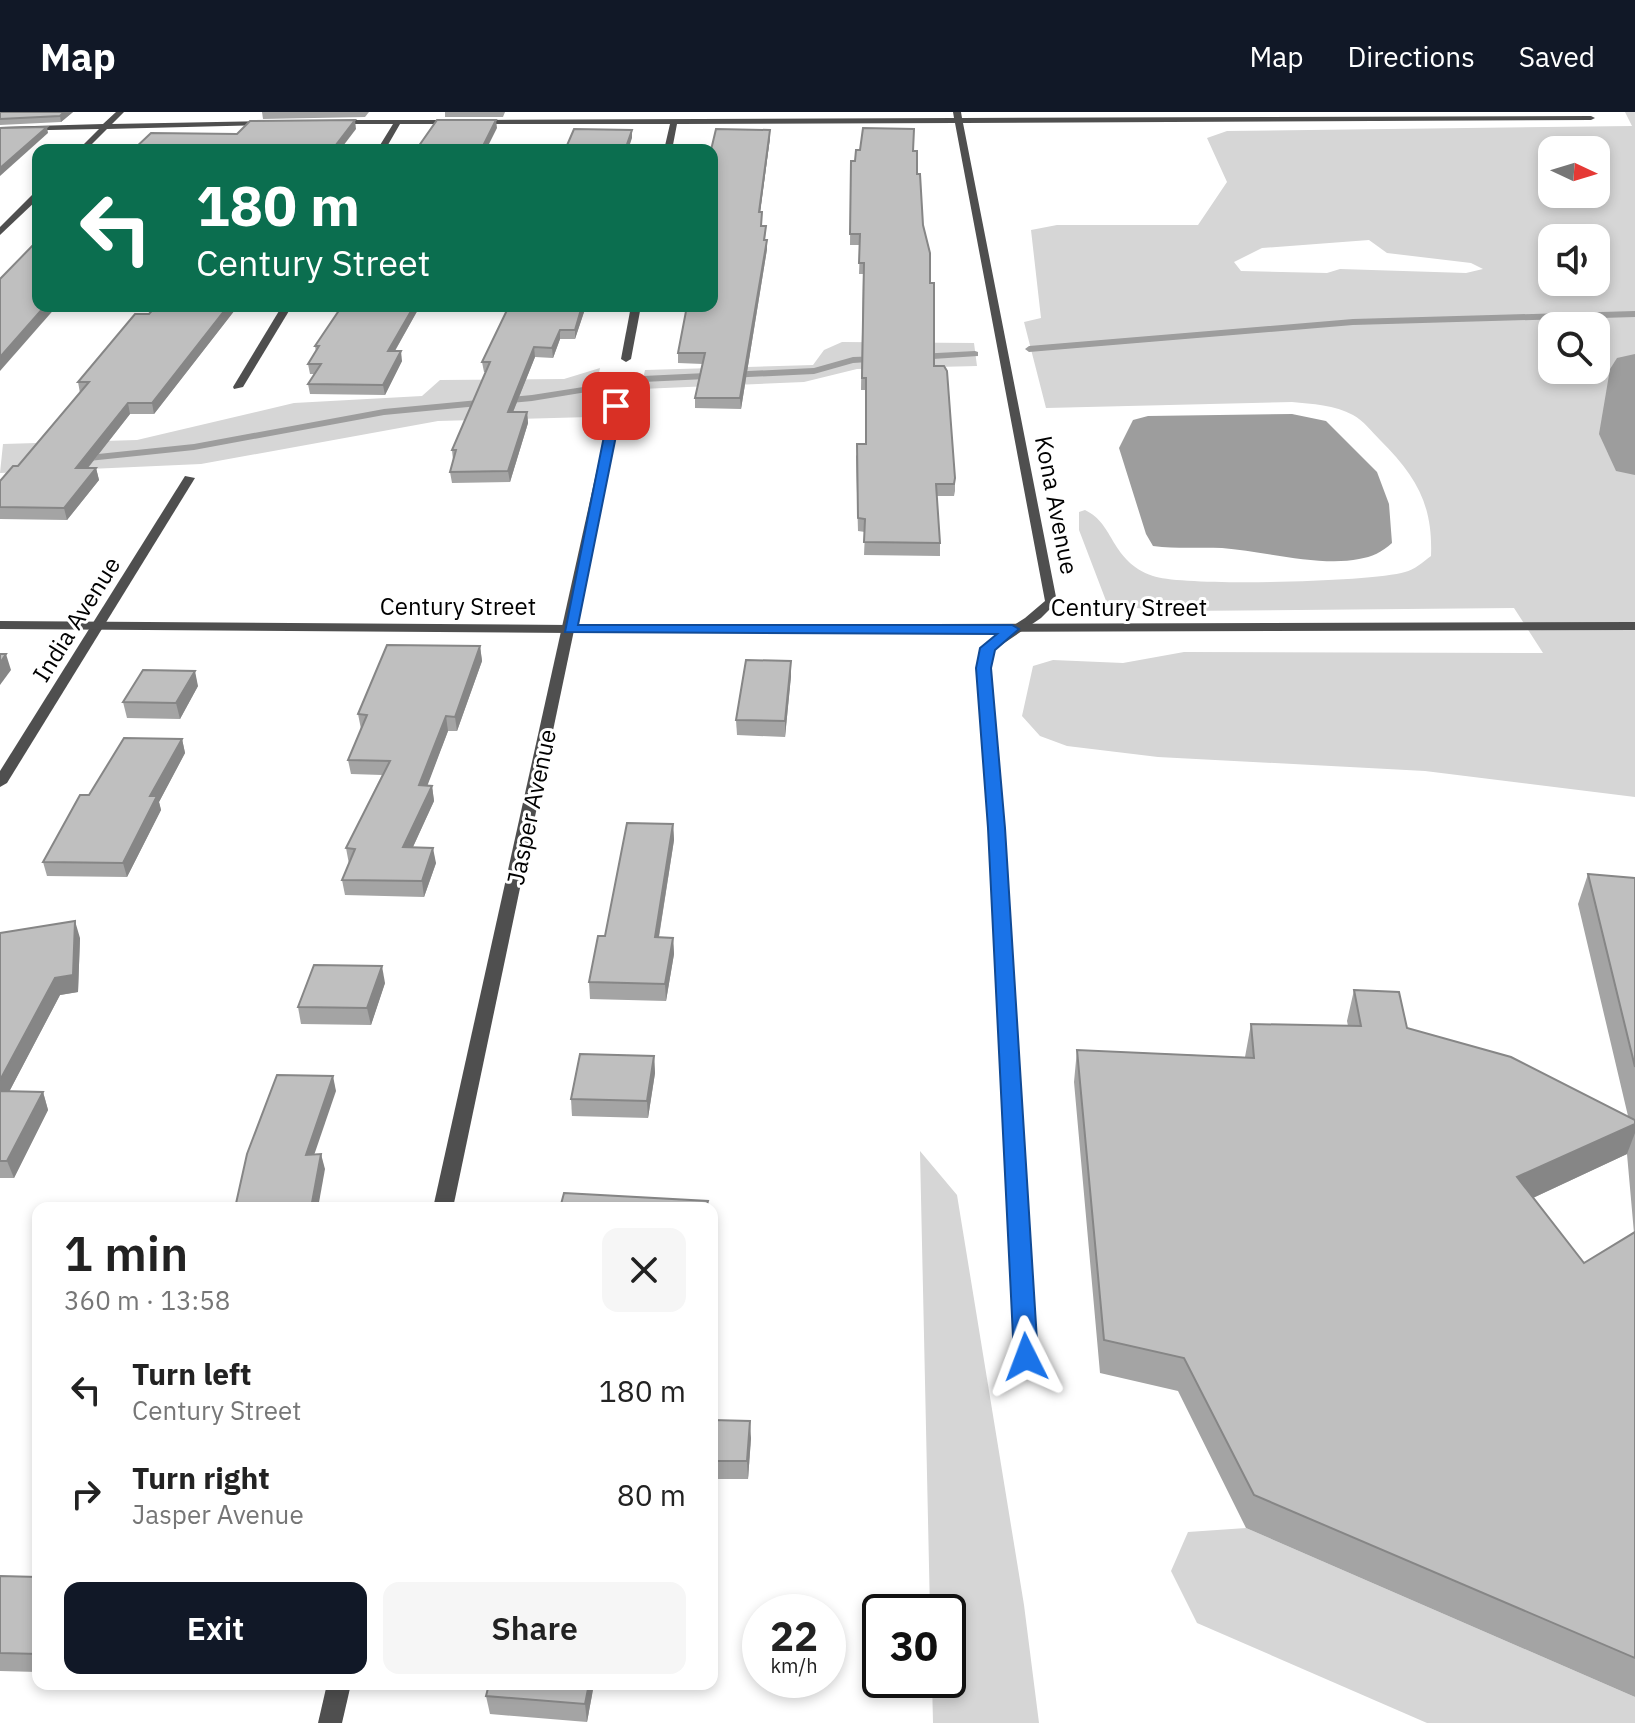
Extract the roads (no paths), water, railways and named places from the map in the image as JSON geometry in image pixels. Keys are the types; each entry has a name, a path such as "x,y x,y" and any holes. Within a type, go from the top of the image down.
{"street":[{"path":"88,144 120,112"},
{"path":"472,122 958,116 1591,118"},
{"name":"Kona Avenue","path":"958,116 1051,602 1039,617 1012,629 988,648 983,668 997,843 1026,1357"},
{"path":"669,144 674,121"},
{"path":"321,122 457,122"},
{"path":"385,144 398,122"},
{"path":"0,129 275,123"},
{"path":"0,232 32,200"},
{"path":"238,387 283,312"},
{"path":"626,359 635,312"},
{"name":"Jasper Avenue","path":"444,1202 616,406"},
{"name":"India Avenue","path":"0,783 189,478"},
{"name":"Century Street","path":"0,625 570,629 1635,626"},
{"path":"330,1723 338,1690"}],"waterway":[{"path":"1029,349 1353,322 1635,314"},
{"path":"918,357 975,354"},
{"path":"643,379 814,371 853,360 881,359"},
{"path":"1635,369 1625,434 1635,459"},
{"path":"79,459 194,447 384,412 532,398 596,388"}]}
